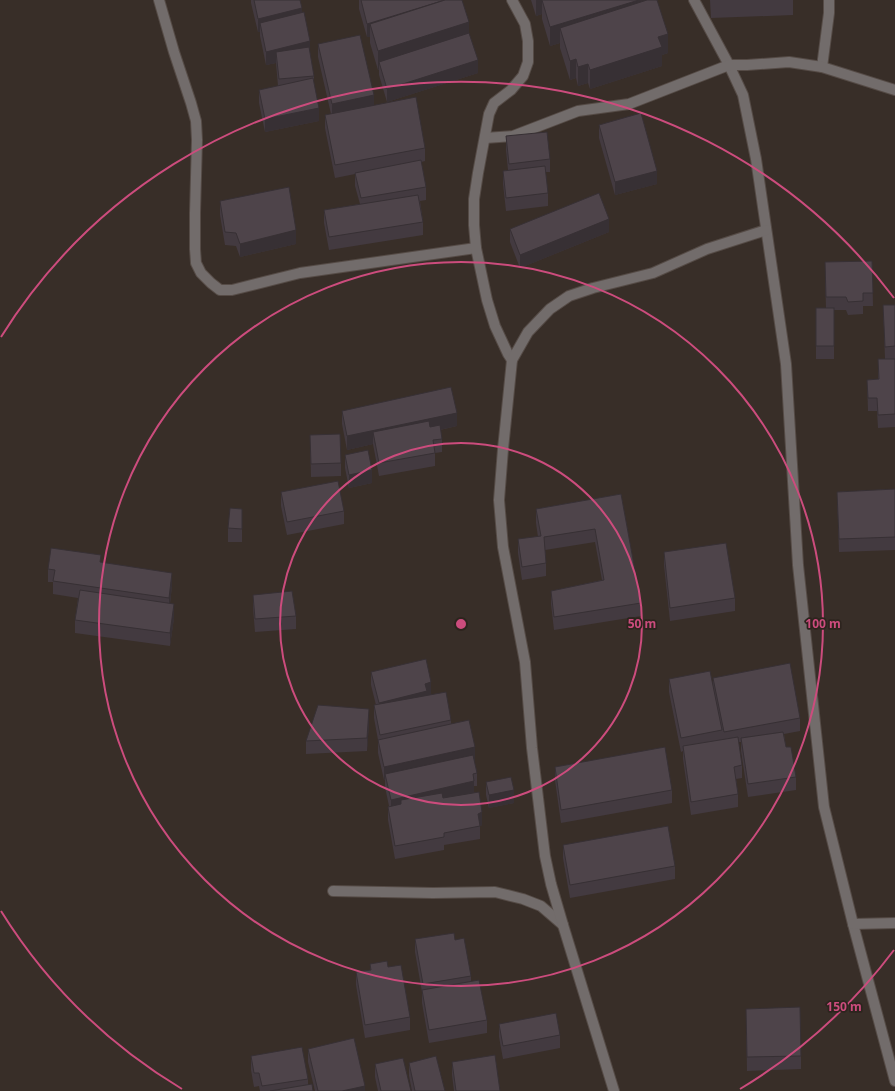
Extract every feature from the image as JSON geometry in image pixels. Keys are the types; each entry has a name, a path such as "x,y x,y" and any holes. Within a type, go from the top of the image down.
{"street":[{"path":"159,0 196,121 196,263 201,273 220,290 232,290 300,273 476,248"},
{"path":"512,0 525,24 528,41 528,62 523,76 511,90 494,103 489,114 474,200 474,226 476,248 487,300 495,326 512,360"},
{"path":"694,0 729,64 743,95 756,159 786,364 798,565 824,807 853,924 895,1081"},
{"path":"822,67 829,13 829,0"},
{"path":"485,138 513,136 578,110 629,104 729,64 747,65 789,62 822,67 895,90"},
{"path":"614,1091 563,925 551,884 545,856 532,748 525,662 502,547 499,500 512,360 528,332 550,309 569,296 593,288 653,273 707,250 766,230"},
{"path":"333,891 433,893 495,892 523,898 541,906 563,925"},
{"path":"853,924 895,923"}],"building":[{"path":"254,0 300,0 302,8 258,19"},
{"path":"361,0 445,0 367,24"},
{"path":"445,0 462,0 469,22 378,51 370,24"},
{"path":"542,0 639,0 550,27"},
{"path":"647,0 657,0 668,34 658,37 662,47 590,70 588,64 578,67 576,59 570,61 560,28"},
{"path":"304,12 310,41 266,52 260,23"},
{"path":"469,33 478,60 387,89 379,62"},
{"path":"360,35 374,95 332,104 318,44"},
{"path":"309,47 314,76 279,79 276,52"},
{"path":"313,78 319,108 265,119 259,90"},
{"path":"416,97 425,148 335,165 325,115"},
{"path":"641,113 657,171 615,182 599,125"},
{"path":"547,132 550,159 509,164 506,136"},
{"path":"421,160 426,187 361,198 355,173"},
{"path":"545,166 548,193 506,198 503,171"},
{"path":"289,187 296,230 240,244 236,233 225,232 220,201"},
{"path":"599,193 609,219 520,255 510,229"},
{"path":"418,195 423,222 329,237 324,210"},
{"path":"872,261 873,293 863,293 863,301 848,302 846,297 826,297 825,262"},
{"path":"883,305 895,305 895,346 885,347"},
{"path":"816,308 834,308 834,346 816,346"},
{"path":"878,359 895,359 895,414 878,415 877,398 868,398 867,380 879,379"},
{"path":"451,387 457,413 347,436 342,411"},
{"path":"429,421 430,427 440,425 442,439 433,440 435,453 379,463 373,432"},
{"path":"340,434 341,463 311,464 310,435"},
{"path":"368,450 372,470 349,475 345,455"},
{"path":"338,481 344,511 287,522 281,492"},
{"path":"895,489 895,537 839,539 837,492"},
{"path":"621,494 641,603 554,617 551,591 604,580 595,529 544,537 546,563 522,567 518,539 541,536 536,509"},
{"path":"230,508 242,509 242,529 228,528"},
{"path":"726,543 735,598 670,608 664,552"},
{"path":"51,548 101,555 100,562 172,573 169,598 53,581 55,570 48,569"},
{"path":"80,590 174,604 170,633 75,620"},
{"path":"292,591 296,616 255,619 253,595"},
{"path":"426,659 431,682 425,684 427,691 379,703 371,672"},
{"path":"790,663 800,718 724,732 713,678"},
{"path":"710,671 722,730 681,738 669,679"},
{"path":"446,692 451,720 380,735 374,705"},
{"path":"318,705 369,709 367,738 306,741"},
{"path":"469,720 475,747 384,767 378,740"},
{"path":"783,732 786,747 791,747 796,777 748,784 741,738"},
{"path":"738,737 742,765 734,767 738,794 691,802 683,746"},
{"path":"665,747 672,790 561,810 555,767"},
{"path":"473,755 477,773 473,774 474,781 391,800 385,774"},
{"path":"511,777 514,790 489,795 486,782"},
{"path":"479,792 482,812 478,814 480,826 444,833 444,837 395,846 388,807 401,804 401,800 442,793 443,798"},
{"path":"668,826 675,866 570,885 563,845"},
{"path":"454,933 455,940 464,938 471,976 423,984 415,939"},
{"path":"387,961 388,967 401,965 410,1017 365,1025 356,972 371,970 370,964"},
{"path":"479,980 487,1020 429,1030 422,990"},
{"path":"800,1007 801,1056 747,1057 746,1009"},
{"path":"556,1013 560,1035 503,1046 499,1024"},
{"path":"354,1038 365,1086 342,1091 318,1091 308,1049"},
{"path":"302,1047 308,1079 262,1086 259,1073 254,1073 251,1056"},
{"path":"495,1055 500,1091 456,1091 452,1062"},
{"path":"436,1056 445,1091 415,1091 409,1063"},
{"path":"403,1058 411,1091 381,1091 375,1064"},
{"path":"312,1084 313,1091 270,1091"}]}
